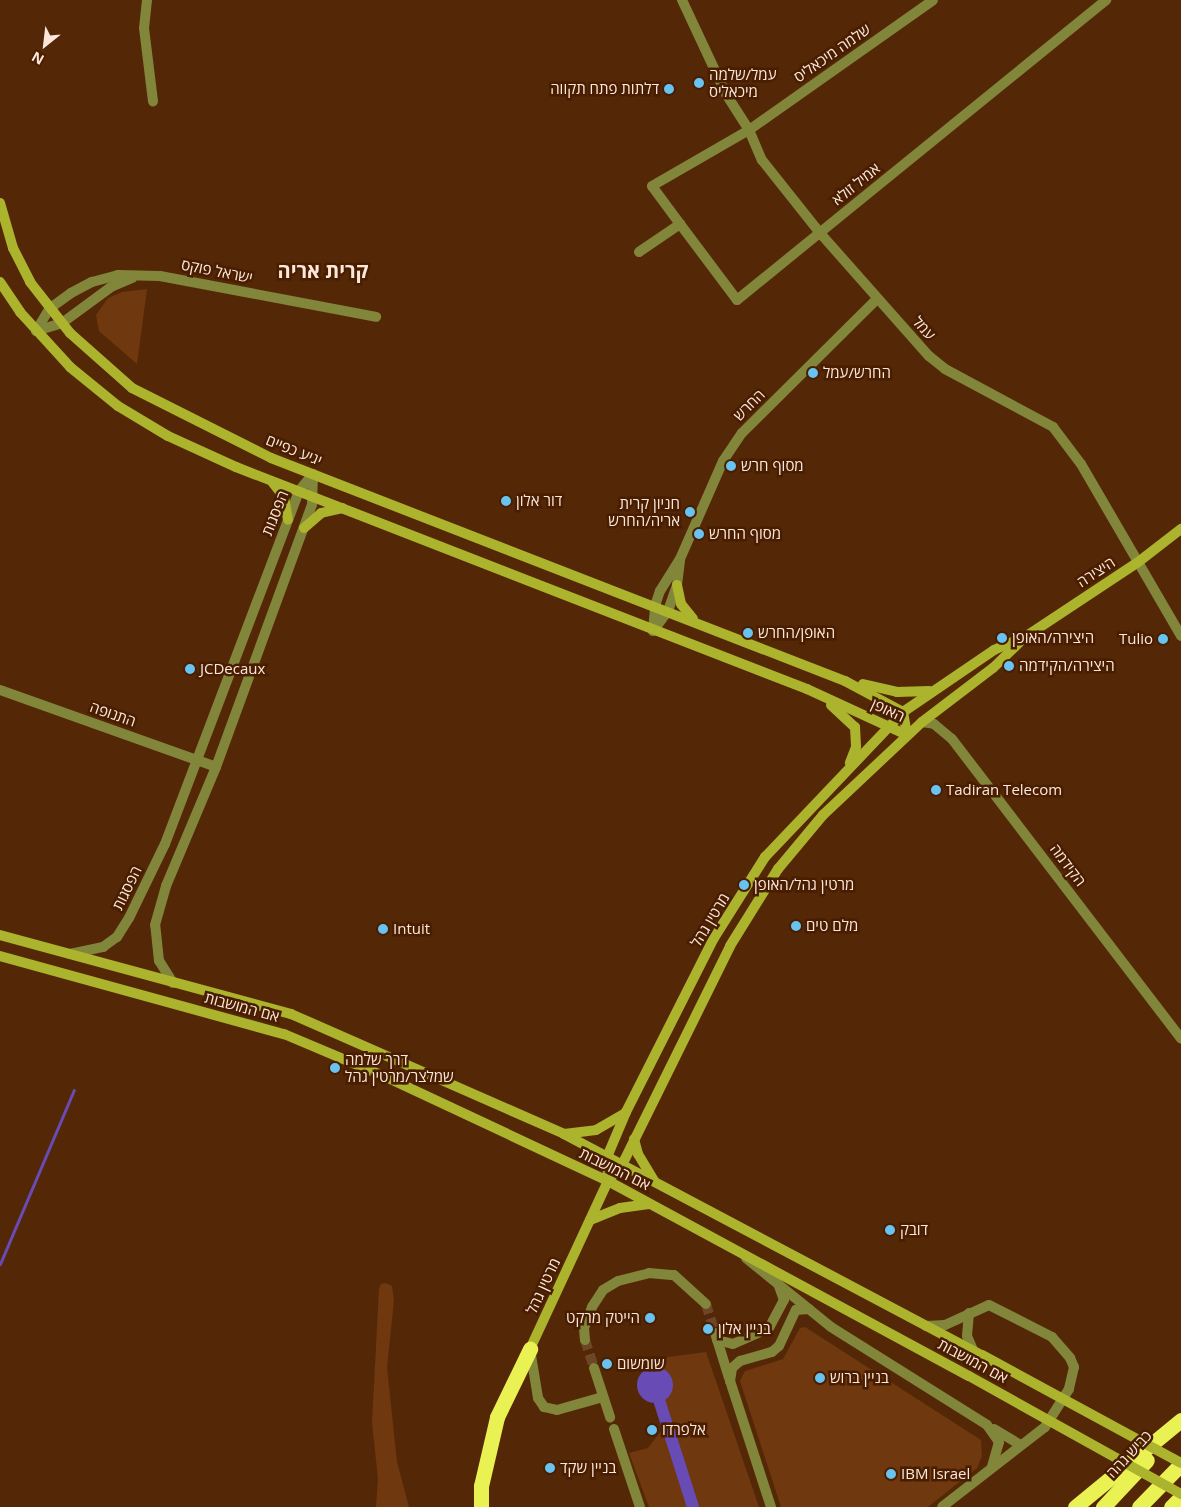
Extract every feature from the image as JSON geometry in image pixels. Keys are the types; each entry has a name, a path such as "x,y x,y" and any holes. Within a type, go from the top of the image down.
{"highway":[{"path":"481,1507 481,1486 497,1417 530,1348"},
{"path":"1075,1507 1181,1420"},
{"name":"כביש גהה","path":"1103,1507 1181,1425"},
{"path":"1139,1507 1181,1464"},
{"path":"1171,1507 1181,1495"}],"street":[{"path":"147,0 144,28 153,101"},
{"name":"עמל","path":"682,0 726,94 749,130 762,160 820,233 929,356 945,369 1053,427 1081,464 1181,636"},
{"name":"שלמה מיכאליס","path":"680,224 652,186 749,130 933,0"},
{"name":"אמיל זולא","path":"680,224 737,300 1106,0"},
{"name":"יגיע כפיים","path":"0,203 21,266 50,309 87,351 132,388 212,430 313,474 668,611"},
{"path":"639,252 680,224"},
{"name":"ישראל פוקס","path":"36,331 50,309 92,282 118,275 160,276 376,317"},
{"name":"ישראל פוקס","path":"36,331 62,323 111,287 140,275"},
{"path":"0,282 36,331 70,367 118,406 168,436 268,479 653,631"},
{"name":"החרש","path":"653,631 655,606 680,559 723,462 742,433 877,299"},
{"name":"הפסגות","path":"70,954 103,947 117,937 129,918 165,844 299,491 313,474"},
{"name":"הפסגות","path":"173,983 159,961 155,925 166,886 216,767 304,528 314,497 313,474"},
{"path":"268,479 284,497 288,520"},
{"path":"304,528 321,513 342,508"},
{"name":"היצירה","path":"907,735 993,668 1025,637 1137,563 1181,529"},
{"name":"החרש","path":"653,631 668,611 677,585 680,559"},
{"path":"677,585 682,607 698,623"},
{"name":"האופן","path":"668,611 845,681 903,712 907,735"},
{"name":"האופן","path":"653,631 807,689 907,735"},
{"name":"היצירה","path":"903,712 994,650 1025,637"},
{"path":"845,681 897,692 915,693 935,689"},
{"path":"807,689 834,707 855,727 856,747 848,768"},
{"name":"התנופה","path":"0,690 216,767"},
{"name":"מרטין גהל","path":"608,1181 606,1157 626,1112 714,938 766,857 848,768 903,712"},
{"name":"הקידמה","path":"922,722 934,724 952,739 1181,1038"},
{"name":"מרטין גהל","path":"530,1348 608,1181 622,1165 730,946 778,869 823,815 907,735"},
{"name":"אם המושבות","path":"0,935 291,1014 564,1134 978,1352 1181,1464"},
{"name":"אם המושבות","path":"0,956 284,1034 432,1097 608,1181 969,1376 1181,1495"},
{"path":"564,1134 596,1130 626,1112"},
{"path":"634,1139 638,1154 656,1184"},
{"path":"590,1220 620,1208 651,1204"},
{"path":"731,1247 831,1327 1021,1445"},
{"path":"585,1340 584,1328 592,1306 603,1290 618,1281 649,1272 674,1276 706,1304"},
{"path":"771,1507 716,1336 733,1344 769,1328 784,1300 777,1283"},
{"path":"926,1326 945,1325 989,1305 999,1308 1052,1337 1070,1358 1074,1377 1060,1408 1045,1426 942,1507"},
{"path":"730,1381 732,1368 740,1361 772,1352 779,1346 796,1310 809,1309"},
{"path":"969,1313 967,1336 978,1352"},
{"path":"530,1348 538,1398 544,1407 557,1410 603,1397"},
{"path":"594,1368 610,1417"},
{"path":"987,1425 999,1442 991,1468"},
{"path":"614,1429 640,1507"}],"shaded area":[{"path":"147,289 137,364 99,331 96,315 108,298 122,292"},
{"path":"386,1283 392,1286 394,1300 387,1367 397,1462 409,1507 376,1507 378,1479 372,1423 379,1289 381,1284"},
{"path":"805,1327 981,1440 982,1456 977,1468 928,1507 781,1507 740,1381 745,1371 783,1359 800,1328"},
{"path":"706,1352 759,1507 649,1507 629,1453 648,1448 665,1426 661,1358"},
{"path":"655,1367 662,1368 668,1372 672,1378 672,1392 668,1398 662,1402 655,1403 648,1402 642,1398 638,1392 637,1385 638,1378 642,1372 648,1368"}],"waterway":[{"path":"0,1264 74,1090"},
{"path":"660,1403 693,1507"}],"tunnel":[{"path":"706,1304 715,1333"},
{"path":"585,1340 594,1368"}],"place":[{"name":"עמל/שלמה מיכאליס","path":"699,83"},
{"name":"דלתות פתח תקווה","path":"669,89"},
{"name":"החרש/עמל","path":"813,373"},
{"name":"מסוף חרש","path":"731,466"},
{"name":"דור אלון","path":"506,501"},
{"name":"חניון קרית אריה/החרש","path":"690,512"},
{"name":"מסוף החרש","path":"699,534"},
{"name":"האופן/החרש","path":"748,633"},
{"name":"היצירה/האופן","path":"1002,638"},
{"name":"Tulio","path":"1163,639"},
{"name":"היצירה/הקידמה","path":"1009,666"},
{"name":"JCDecaux","path":"190,669"},
{"name":"Tadiran Telecom","path":"936,790"},
{"name":"מרטין גהל/האופן","path":"744,885"},
{"name":"מלם טים","path":"796,926"},
{"name":"Intuit","path":"383,929"},
{"name":"דרך שלמה שמלצר/מרטין גהל","path":"335,1068"},
{"name":"דובק","path":"890,1230"},
{"name":"הייטק מרקט","path":"650,1318"},
{"name":"בניין אלון","path":"708,1329"},
{"name":"שומשום","path":"607,1364"},
{"name":"בניין ברוש","path":"820,1378"},
{"name":"אלפרדו","path":"652,1430"},
{"name":"בניין שקד","path":"550,1468"},
{"name":"IBM Israel","path":"891,1474"}],"district":[{"name":"קרית אריה","path":"323,270"}]}
